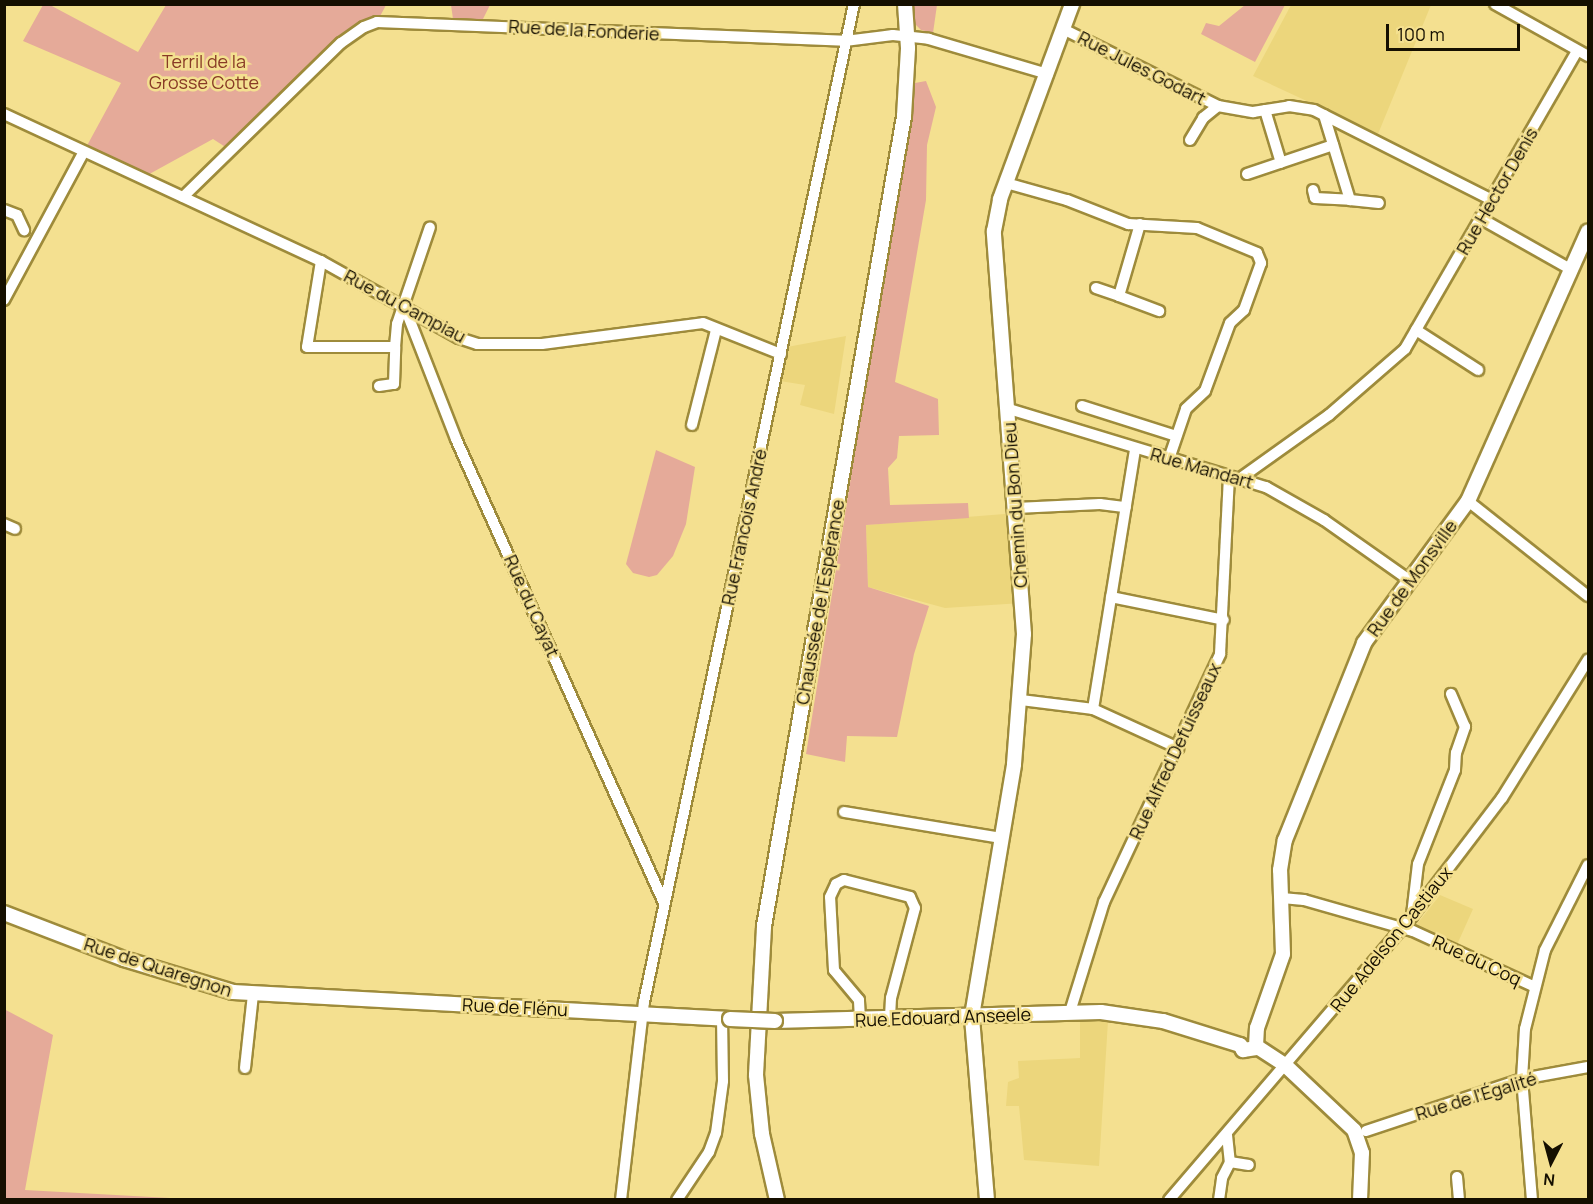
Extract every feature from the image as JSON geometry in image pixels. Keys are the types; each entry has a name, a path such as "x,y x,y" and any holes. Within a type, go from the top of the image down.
{"street":[{"name":"Rue Francois André","path":"621,1200 642,1013 854,4"},
{"name":"Chaussée de l'Espérance","path":"777,1200 762,1134 756,1075 764,926 904,116 908,37 905,4"},
{"name":"Chemin du Bon Dieu","path":"987,1200 972,1016 1021,700 1024,634 994,231 1006,183 1065,30 1072,4"},
{"path":"1495,4 1588,56"},
{"name":"Rue de la Fonderie","path":"183,197 341,43 364,27 377,22 845,41 886,35 929,39 1048,74"},
{"name":"Rue Jules Godart","path":"1065,30 1218,106"},
{"name":"Rue Hector Denis","path":"1242,477 1329,415 1390,366 1416,330 1577,51"},
{"path":"1190,140 1203,118 1218,106 1265,110 1302,107 1324,115 1492,200"},
{"path":"1265,110 1281,163"},
{"name":"Rue du Campiau","path":"4,114 83,153 321,261 459,338 489,345 542,344 703,323 781,354"},
{"path":"1324,115 1350,200"},
{"path":"1247,174 1333,145"},
{"path":"4,300 83,153"},
{"path":"1006,183 1067,200 1128,224 1197,228 1257,253 1260,263 1244,310 1230,323 1205,391 1186,409 1168,459"},
{"path":"1312,190 1315,198 1379,202"},
{"path":"4,210 17,215 24,230"},
{"path":"1480,218 1572,270"},
{"path":"1119,296 1139,238 1140,224"},
{"path":"379,386 394,384 397,324 405,308 430,227"},
{"name":"Rue de Monsville","path":"1261,1044 1262,1023 1281,964 1280,870 1285,840 1312,767 1364,643 1468,501 1588,232"},
{"path":"321,261 307,347 395,347"},
{"path":"1096,288 1159,311"},
{"name":"Rue du Cayat","path":"405,308 456,439 664,903"},
{"path":"692,425 716,330"},
{"path":"1416,330 1478,370"},
{"path":"1082,406 1176,436"},
{"name":"Rue Mandart","path":"1009,409 1229,478 1242,477 1324,520 1409,580"},
{"path":"1093,709 1135,449"},
{"name":"Rue Alfred Defuisseaux","path":"1070,1012 1104,902 1220,654 1224,620 1229,478"},
{"path":"1468,501 1588,596"},
{"path":"1016,508 1100,504 1126,507"},
{"path":"1111,597 1224,620"},
{"name":"Rue Adelson Castiaux","path":"1169,1200 1227,1135 1412,916 1502,798 1588,660"},
{"path":"1412,916 1418,864 1455,770 1456,753 1465,727 1451,694"},
{"path":"1021,700 1093,709 1178,748"},
{"path":"844,812 1001,838"},
{"path":"1532,1200 1522,1079 1533,986 1545,950 1588,865"},
{"path":"860,1020 860,1000 834,970 830,897 836,884 844,880 910,897 915,908 891,999 890,1019"},
{"name":"Rue du Coq","path":"1282,898 1304,900 1403,927 1533,986"},
{"name":"Rue de Quaregnon","path":"4,913 162,972 222,990 253,994 388,1000"},
{"path":"245,1068 253,994"},
{"name":"Rue de Flénu","path":"388,1000 642,1013"},
{"name":"Rue Edouard Anseele","path":"642,1013 775,1021 1070,1012 1140,1016 1240,1045 1251,1052 1261,1044"},
{"path":"677,1200 709,1152 716,1133 723,1081 726,1019"},
{"path":"1261,1044 1279,1052 1285,1065 1360,1134 1360,1200"},
{"name":"Rue de l'Égalité","path":"1360,1134 1522,1079 1588,1067"},
{"path":"1219,1200 1222,1178 1230,1162 1227,1135"},
{"path":"1230,1162 1249,1165"},
{"path":"1457,1177 1459,1200"}],"shaded area":[{"path":"1291,5 1431,5 1378,134 1253,76"},
{"path":"846,336 834,414 800,405 805,385 780,381 787,347"},
{"path":"1017,513 1022,603 945,608 868,587 866,525"},
{"path":"1440,895 1473,909 1456,947 1421,931 1417,924"},
{"path":"1080,1020 1108,1021 1099,1166 1024,1160 1019,1106 1006,1106 1008,1082 1019,1078 1018,1061 1080,1058"}],"green space":[{"path":"451,4 490,5 483,19 453,19"},
{"name":"Terril de la Grosse Cotte","path":"43,5 50,5 138,52 166,5 386,5 377,22 364,27 230,150 213,139 144,177 83,153 121,83 23,41"},
{"path":"905,5 937,5 933,33 921,30 906,15"},
{"path":"1245,5 1285,5 1255,62 1201,34 1206,23 1219,26"},
{"path":"926,81 936,107 927,145 926,200 895,382 938,399 939,435 899,436 897,458 888,468 890,505 968,503 969,518 866,525 868,587 929,606 914,654 897,737 847,736 845,762 806,754 915,83"},
{"path":"656,450 695,467 686,524 673,556 657,575 649,577 633,573 626,564"},
{"path":"4,1009 53,1035 25,1190 188,1199 5,1199"}]}
